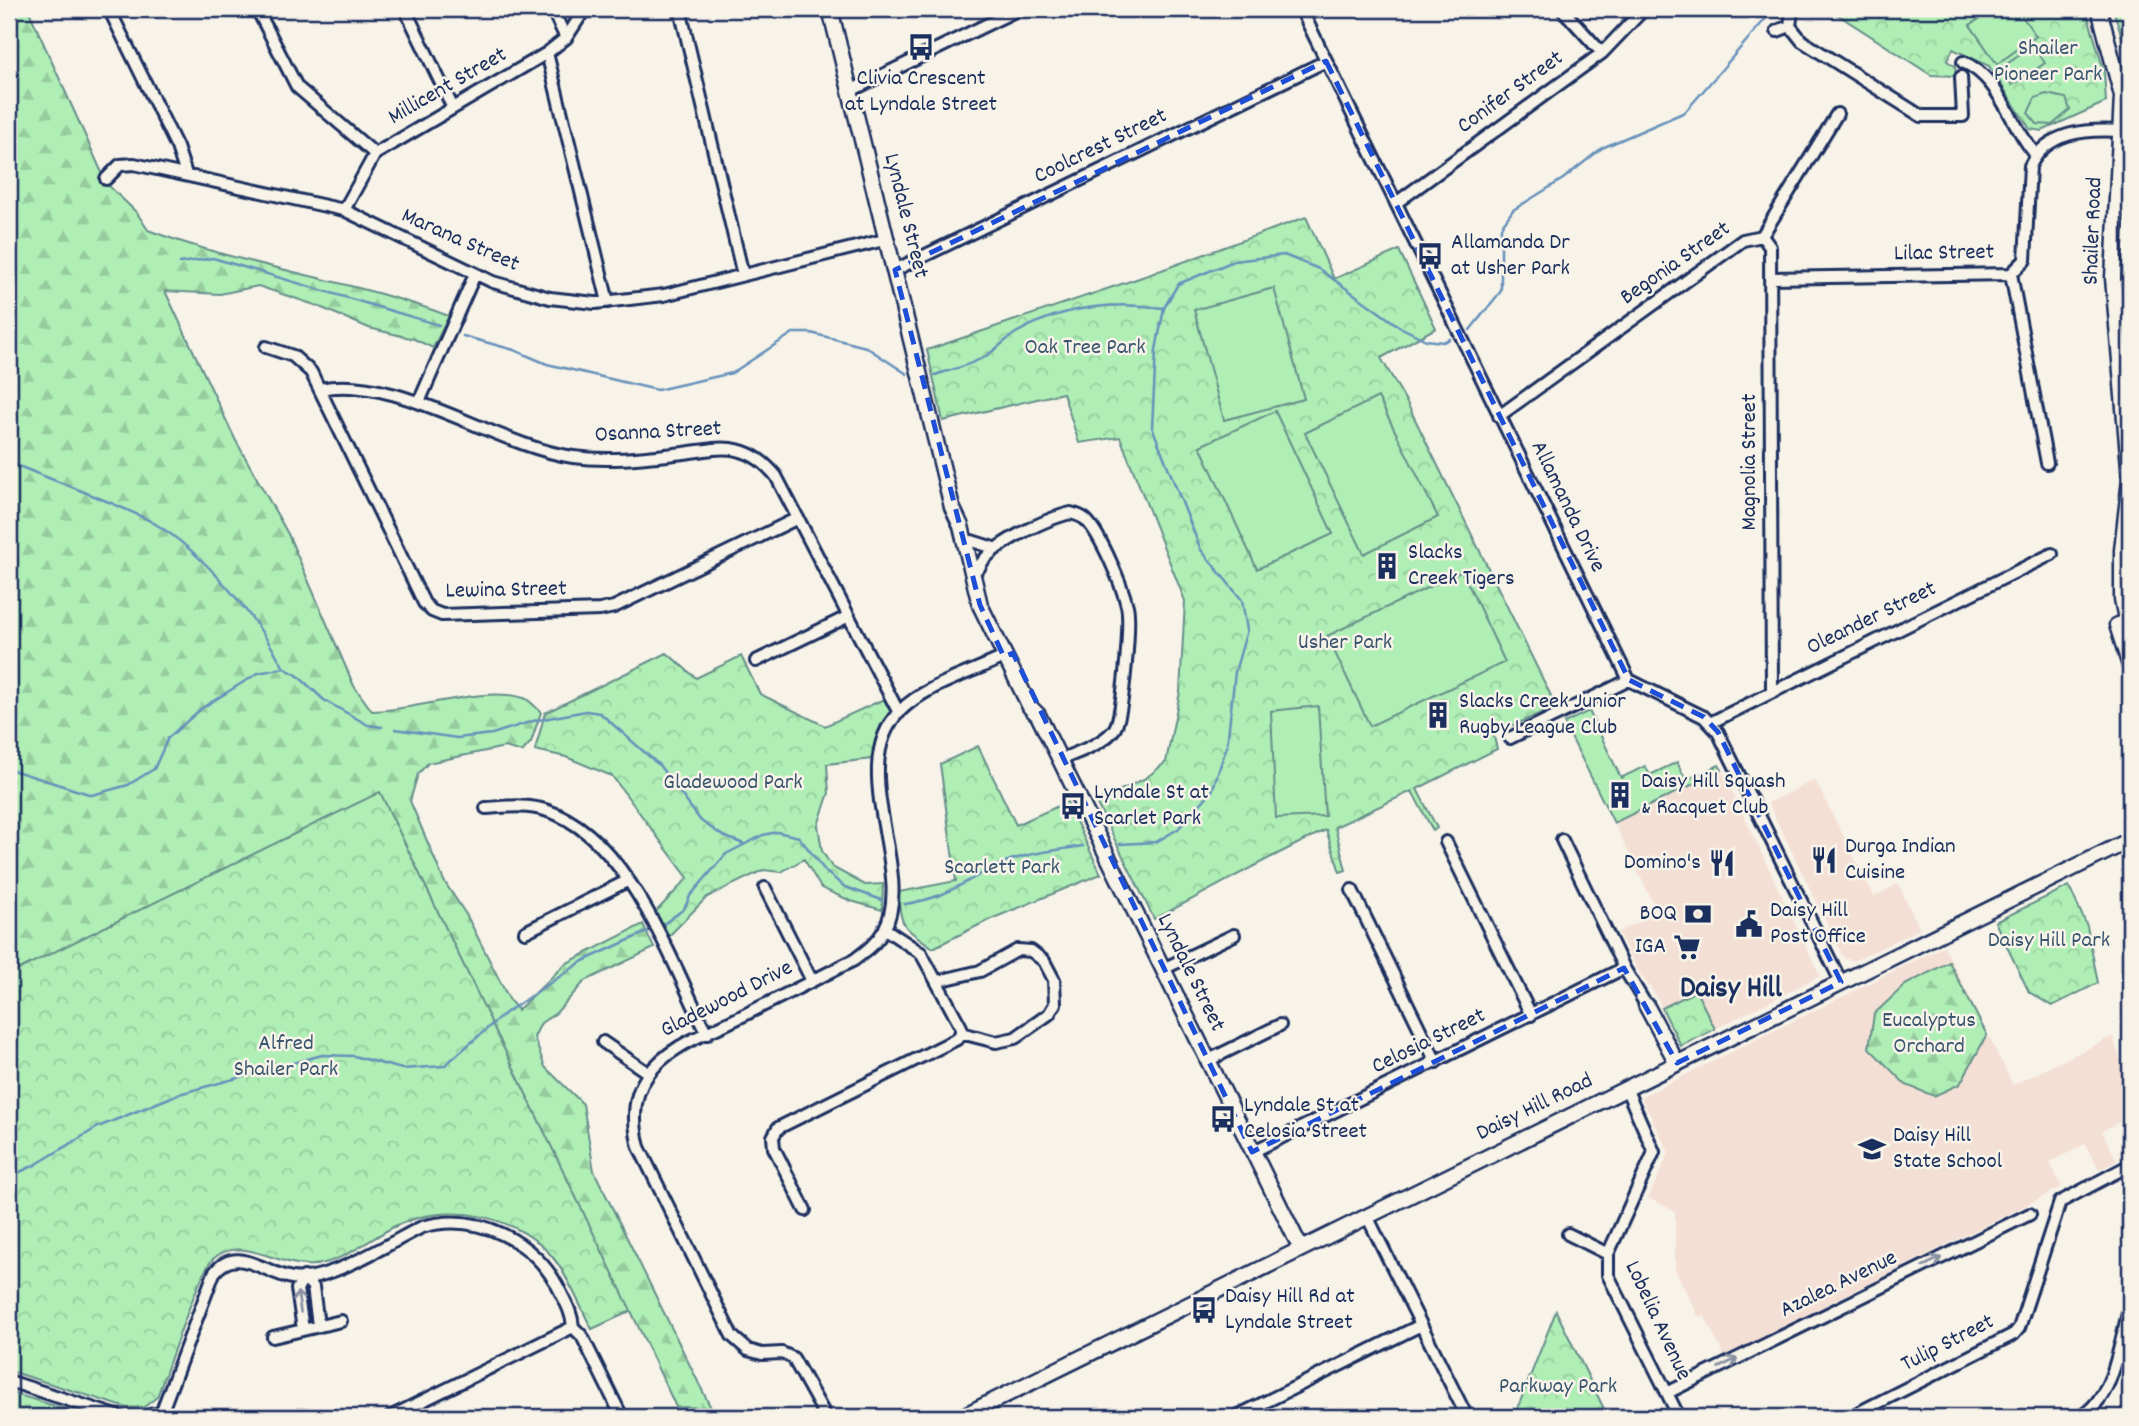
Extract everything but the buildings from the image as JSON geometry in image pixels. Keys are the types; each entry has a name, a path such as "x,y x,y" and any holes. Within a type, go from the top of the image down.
{"street":[{"path":"109,9 177,148 186,174"},
{"path":"257,9 297,87 375,153"},
{"path":"405,9 453,108"},
{"path":"552,9 566,38"},
{"name":"Millicent Street","path":"344,211 375,153 547,53 566,38 585,9"},
{"path":"680,9 743,275"},
{"name":"Lyndale Street","path":"830,9 976,594 1008,655"},
{"path":"850,91 1019,9"},
{"name":"Allamanda Drive","path":"1301,9 1629,680"},
{"path":"1562,9 1602,52"},
{"name":"Conifer Street","path":"1396,203 1602,52 1644,9"},
{"name":"Shailer Road","path":"2099,9 2118,75 2121,131 2113,278 2130,479 2122,550 2122,599 2130,640"},
{"path":"1792,11 1790,26 1802,41 1921,116 1963,116 1961,77"},
{"path":"1777,31 1790,26"},
{"path":"547,53 608,302"},
{"name":"Coolcrest Street","path":"895,270 1326,61"},
{"path":"1963,62 1980,69 2022,140 2036,155"},
{"name":"Begonia Street","path":"1499,416 1743,240 1762,236 1837,114"},
{"path":"2011,274 2025,260 2030,166 2036,155 2066,134 2121,131"},
{"name":"Marana Street","path":"106,179 120,165 134,164 344,211 475,274 550,298 608,302 664,295 888,239"},
{"name":"Magnolia Street","path":"1762,236 1770,247 1772,692"},
{"path":"419,402 475,274"},
{"name":"Lilac Street","path":"1770,278 2011,274 2047,463"},
{"name":"Lewina Street","path":"266,347 303,363 320,389 424,603 432,611 442,615 600,610 614,607 798,518"},
{"name":"Osanna Street","path":"320,389 341,384 419,402 521,444 572,456 618,460 736,450 765,463 776,476 899,713"},
{"name":"Lyndale Street","path":"937,435 972,541 984,594 1030,707 1038,715 1301,1249"},
{"name":"Shailer Road","path":"2127,457 2113,602 2121,644 2130,666"},
{"path":"978,568 982,559 994,548 1061,515 1072,513 1083,517 1091,527 1125,599 1129,627 1118,722 1108,737 1060,760"},
{"path":"972,541 994,548"},
{"name":"Oleander Street","path":"1710,723 2052,554"},
{"path":"756,661 849,616"},
{"path":"961,1033 938,981 922,953 885,929 892,894 878,777 880,754 899,713 916,698 1008,655"},
{"path":"1510,738 1629,680 1710,723 1723,741 1842,982"},
{"path":"486,808 521,806 544,809 567,819 591,836 642,904 707,1034"},
{"path":"1562,840 1624,968 1677,1062"},
{"path":"1446,842 1531,1015"},
{"name":"Daisy Hill Road","path":"961,1417 1677,1062 2129,844"},
{"path":"525,932 627,881"},
{"path":"765,888 811,982"},
{"path":"1352,890 1436,1062"},
{"name":"Gladewood Drive","path":"648,1073 677,1049 854,960 873,946 885,929"},
{"path":"1163,969 1234,935"},
{"path":"938,981 980,971 1018,950 1031,951 1038,956 1054,980 1055,1004 1049,1014 1015,1038 996,1042 961,1033"},
{"name":"Celosia Street","path":"1252,1152 1624,968"},
{"path":"1208,1061 1279,1025"},
{"path":"805,1210 774,1148 773,1137 778,1128 957,1039 961,1033"},
{"path":"604,1042 648,1073 640,1087 636,1106 634,1127 639,1147 732,1336 748,1350 762,1354 782,1353 793,1358 826,1417"},
{"name":"Lobelia Avenue","path":"1626,1088 1654,1152 1608,1254 1608,1275 1679,1417"},
{"name":"Tulip Street","path":"1850,1417 2014,1334 2019,1328 2060,1202 2130,1165"},
{"name":"Azalea Avenue","path":"1667,1393 2030,1214"},
{"path":"1367,1216 1467,1417"},
{"path":"144,1417 154,1414 161,1417 214,1273 221,1264 240,1259 292,1278 304,1277 326,1273 422,1227 435,1223 468,1223 511,1237 541,1260 552,1274 572,1316 573,1327 582,1336 622,1417"},
{"path":"1568,1234 1608,1254"},
{"path":"304,1277 313,1287 318,1325"},
{"path":"303,1329 297,1289 304,1277"},
{"path":"2081,1417 2099,1403 2106,1389 2129,1313"},
{"path":"273,1337 341,1321"},
{"path":"1235,1417 1421,1325"},
{"path":"390,1417 573,1327"},
{"path":"9,1381 120,1417"}],"highlighted area":[{"path":"1326,61 1629,680 1704,717 1718,732 1841,982 1677,1063 1624,968 1252,1152 1013,653 1004,657 980,605 895,270"}],"shaded area":[{"path":"1722,770 1820,976 1715,1029 1696,992 1662,1008 1654,992 1639,973 1618,932 1658,913 1614,823"},
{"path":"1815,780 1874,896 1898,884 1920,929 1854,961 1844,958 1768,803"},
{"name":"Daisy Hill State School","path":"1944,946 2013,1085 2113,1036 2130,1092 2130,1116 2102,1131 2117,1161 2099,1170 2085,1144 2050,1162 2062,1187 1724,1356 1704,1315 1699,1317 1675,1270 1675,1211 1648,1198 1669,1153 1641,1097"}],"green space":[{"path":"9,9 28,9 107,184 137,213 148,230 222,254 374,292 449,316 433,348 414,339 369,328 315,305 258,286 220,294 165,291 235,439 288,534 354,686 372,711 469,696 508,695 524,698 541,712 531,742 522,752 505,747 428,763 418,774 410,801 444,881 467,916 510,1001 518,1010 565,964 643,924 654,948 585,981 556,1013 541,1023 534,1037 545,1067 583,1104 594,1171 711,1408 676,1407 631,1311 592,1329 562,1271 543,1246 505,1223 462,1214 418,1218 316,1265 241,1223 68,1387 9,1370"},
{"name":"Shailer Pioneer Park","path":"1829,9 2086,9 2104,71 2106,102 2042,131 2030,129 1989,66 1953,49 1947,61 1955,66 1956,76 1931,75"},
{"path":"1994,9 2017,9 2036,36 1997,64 1970,25"},
{"path":"2113,9 2130,9 2130,50 2126,50"},
{"path":"2033,46 2045,63 2012,85 2001,68"},
{"path":"2046,94 2066,98 2070,110 2052,125 2037,124 2028,113 2035,98"},
{"name":"Usher Park","path":"1306,217 1334,279 1399,250 1436,328 1381,358 1407,403 1556,706 1517,724 1492,729 1497,749 1417,789 1437,828 1433,831 1412,791 1335,827 1346,870 1340,872 1326,830 1154,919 1096,802 1146,778 1166,762 1180,692 1185,601 1120,437 1079,443 1063,393 943,421 927,350 1148,275"},
{"path":"1274,288 1304,399 1224,420 1194,310"},
{"path":"1378,397 1438,517 1364,554 1305,433"},
{"path":"1275,411 1333,534 1257,569 1200,446"},
{"path":"1462,571 1505,662 1370,726 1327,636"},
{"name":"Gladewood Park","path":"667,653 696,678 741,656 760,694 825,726 886,698 893,711 878,739 872,759 827,764 829,793 818,825 822,851 832,867 865,885 883,884 882,910 821,888 804,859 781,872 763,870 707,897 662,943 649,919 688,878 612,776 566,757 535,750 545,713"},
{"path":"1318,706 1325,816 1276,818 1271,711"},
{"path":"1589,711 1621,778 1645,766 1650,775 1677,762 1686,780 1719,765 1722,770 1614,823 1564,723"},
{"name":"Scarlett Park","path":"978,746 1016,825 1067,802 1101,874 991,919 933,948 905,926 900,913 899,892 956,881 940,764"},
{"name":"Alfred Shailer Park","path":"380,792 631,1311 592,1329 558,1264 543,1247 525,1233 505,1223 483,1217 437,1214 415,1218 395,1226 346,1255 325,1263 302,1265 236,1250 224,1252 213,1259 191,1302 157,1397 144,1407 127,1408 10,1371 9,974"},
{"name":"Daisy Hill Park","path":"2069,886 2087,926 2098,983 2052,1006 2029,992 1995,922"},
{"name":"Eucalyptus Orchard","path":"1949,962 1987,1035 1960,1084 1934,1096 1906,1085 1869,1048 1874,1014 1905,985"},
{"path":"1696,991 1715,1029 1681,1046 1662,1008"},
{"name":"Parkway Park","path":"1556,1311 1608,1417 1514,1417"},
{"path":"9,1392 91,1417 9,1417"}],"waterway":[{"path":"1470,330 1501,291 1501,227 1513,210 1563,179 1602,148 1685,112 1774,9"},
{"path":"2129,137 2130,124"},
{"path":"1120,844 1156,842 1178,829 1212,791 1227,746 1235,672 1247,630 1242,600 1201,550 1152,427 1156,350 1164,308 1178,284 1234,261 1284,255 1319,269 1400,327 1426,340 1443,342 1450,339"},
{"path":"180,263 213,258 439,325"},
{"path":"935,375 980,359 1016,333 1069,311 1125,305 1163,308"},
{"path":"463,336 514,350 547,364 657,390 732,373 793,333 811,333 866,347 907,374"},
{"path":"9,462 119,506 171,535 209,567 227,587 259,628 284,668"},
{"path":"9,769 92,795 128,785 154,769 168,738 202,708 258,673 284,668 297,675 324,700 368,725 382,727"},
{"path":"395,729 457,738 492,734 533,721 586,711 600,713 659,765 701,821 723,836 744,844"},
{"path":"662,925 684,909 690,896 726,854 763,835 777,832 799,837 826,872 845,887 882,900"},
{"path":"905,904 942,894 994,867 1016,859 1083,846"},
{"path":"9,1177 35,1165 98,1127 179,1094 322,1055 354,1056 402,1069 444,1066 504,1014 583,961 651,930"}],"place":[{"name":"Clivia Crescent at Lyndale Street","path":"921,47"},
{"name":"Allamanda Dr at Usher Park","path":"1430,256"},
{"name":"Slacks Creek Tigers","path":"1387,566"},
{"name":"Slacks Creek Junior Rugby League Club","path":"1438,715"},
{"name":"Daisy Hill Squash & Racquet Club","path":"1620,795"},
{"name":"Lyndale St at Scarlet Park","path":"1073,806"},
{"name":"Durga Indian Cuisine","path":"1824,860"},
{"name":"Domino's","path":"1722,863"},
{"name":"BOQ","path":"1698,914"},
{"name":"Daisy Hill Post Office","path":"1749,924"},
{"name":"IGA","path":"1687,947"},
{"name":"Lyndale St at Celosia Street","path":"1223,1119"},
{"name":"Daisy Hill State School","path":"1872,1149"},
{"name":"Daisy Hill Rd at Lyndale Street","path":"1204,1310"}],"district":[{"name":"Daisy Hill","path":"1731,990"}],"park label":[{"name":"Oak Tree Park","path":"1085,348"}]}
